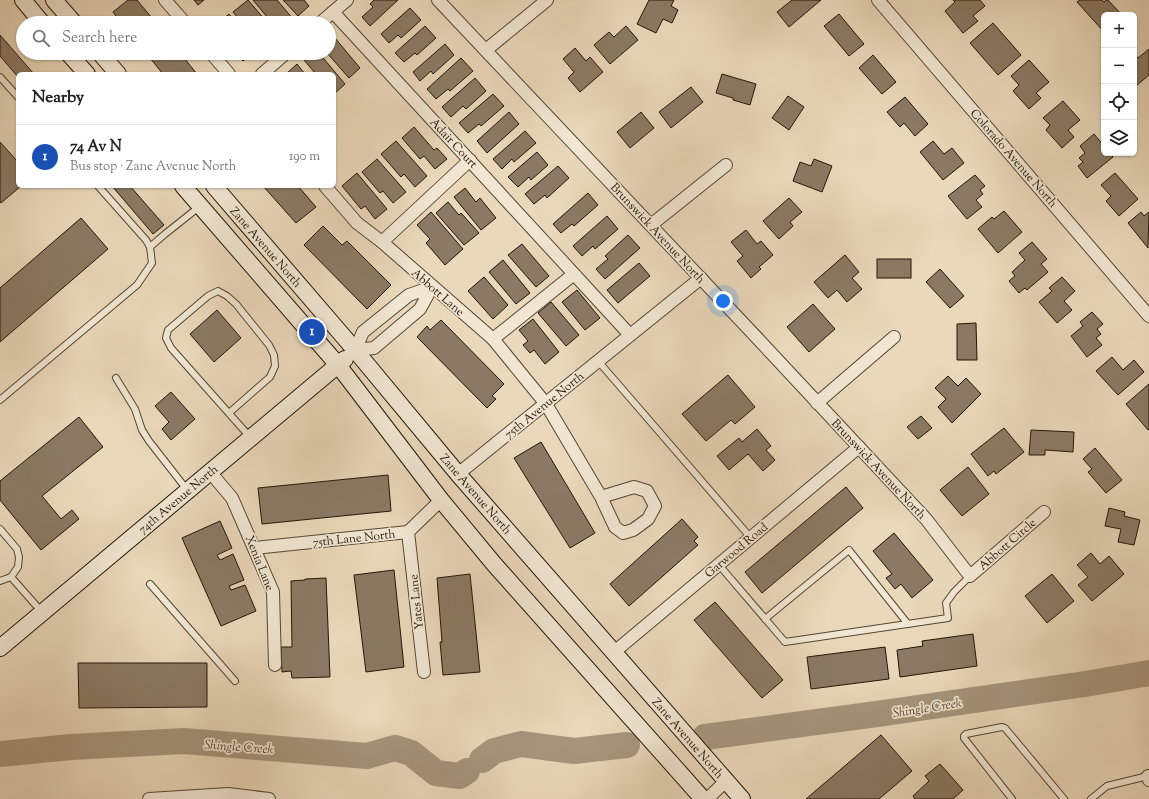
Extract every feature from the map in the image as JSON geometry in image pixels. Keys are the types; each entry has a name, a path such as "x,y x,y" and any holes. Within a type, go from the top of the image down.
{"street":[{"path":"23,0 36,16"},
{"path":"54,0 68,16"},
{"path":"166,0 179,16"},
{"path":"329,16 347,0"},
{"name":"Brunswick Avenue North","path":"438,0 926,519 970,576"},
{"path":"486,50 547,0"},
{"name":"Colorado Avenue North","path":"878,0 1149,316"},
{"name":"Adair Court","path":"334,12 574,274"},
{"path":"74,60 84,72"},
{"path":"106,60 116,72"},
{"path":"217,60 227,72"},
{"path":"264,72 278,60"},
{"path":"382,242 470,160"},
{"path":"651,226 726,164"},
{"name":"Zane Avenue North","path":"185,188 338,365 441,500 494,564 703,799"},
{"name":"Zane Avenue North","path":"216,188 355,350 458,474 742,799"},
{"name":"Abbott Lane","path":"327,188 357,224 382,242 493,339 546,404 601,497"},
{"path":"493,339 574,274 630,335"},
{"name":"75th Avenue North","path":"458,474 701,278"},
{"path":"432,287 420,309 374,348 355,350 363,332 409,296 432,287"},
{"path":"817,403 894,337"},
{"name":"74th Avenue North","path":"0,648 355,350"},
{"name":"Garwood Road","path":"613,653 859,447"},
{"name":"Xenia Lane","path":"210,472 232,498 273,592 275,665"},
{"path":"634,487 647,491 656,506 648,519 633,530 623,533 615,527 601,497 634,487"},
{"name":"75th Lane North","path":"254,548 408,532 441,500"},
{"name":"Abbott Circle","path":"970,576 1044,512"},
{"name":"Yates Lane","path":"408,532 424,672"},
{"path":"707,799 726,781"},
{"path":"149,799 228,794 268,799"}],"lane":[{"path":"0,76 16,95"},
{"path":"0,400 137,285 152,264 150,247 146,240 100,188"},
{"path":"150,247 200,206"},
{"path":"229,413 270,377 275,366 274,354 236,304 227,296 218,291 208,296 176,322 168,330 166,338 171,348 251,438"},
{"path":"598,361 751,538"},
{"path":"116,378 135,409 142,430 149,441 188,491"},
{"path":"0,529 17,549 19,558 18,567 12,577 0,580"},
{"path":"765,619 849,550 908,624"},
{"path":"719,565 785,642 948,618 946,604 954,592 970,576"},
{"path":"12,577 42,613"},
{"path":"150,584 235,681"},
{"path":"1012,799 964,738 966,734 1002,727 1005,728 1064,799"},
{"path":"1091,799 1108,786 1149,778"}],"building":[{"path":"128,0 137,0 150,16 116,16 113,12"},
{"path":"194,0 204,0 198,5"},
{"path":"248,0 262,16 236,16 233,12"},
{"path":"253,0 277,0 291,16 266,16"},
{"path":"283,0 304,0 309,6 298,16"},
{"path":"374,0 398,0 370,26 362,17 373,7 370,4"},
{"path":"649,0 674,0 671,6 678,10 672,23 663,19 656,33 637,24"},
{"path":"792,0 821,0 789,27 777,12"},
{"path":"953,0 980,0 985,6 973,16 978,21 963,33 945,11 955,2"},
{"path":"1080,0 1102,0 1104,2 1108,0 1119,12 1101,12 1101,29 1077,2"},
{"path":"410,8 421,20 401,38 398,35 389,43 381,34"},
{"path":"839,14 864,44 849,56 824,26"},
{"path":"993,23 1021,55 998,75 970,43"},
{"path":"425,26 436,38 417,55 415,53 404,62 395,53"},
{"path":"626,26 638,40 610,64 594,45 609,32 614,37"},
{"path":"0,35 16,53 16,60 22,60 32,72 16,72 16,75 0,56"},
{"path":"336,39 360,68 349,78 333,60 336,60"},
{"path":"445,44 454,55 433,74 431,71 420,81 413,72"},
{"path":"575,48 586,61 590,57 603,72 580,92 568,78 574,72 563,59"},
{"path":"1149,49 1149,75 1137,85 1137,57 1138,58"},
{"path":"873,55 896,82 882,94 859,68"},
{"path":"461,58 473,71 450,91 448,89 436,99 427,89"},
{"path":"152,60 186,60 195,72 161,72"},
{"path":"304,60 325,60 335,72 314,72"},
{"path":"1029,60 1049,82 1036,93 1041,98 1029,109 1013,91 1019,85 1011,76"},
{"path":"297,64 303,72 288,72"},
{"path":"336,73 345,84 336,92"},
{"path":"722,74 756,84 750,105 716,93"},
{"path":"475,78 486,91 466,109 463,106 451,117 442,107"},
{"path":"691,87 703,102 671,128 659,112"},
{"path":"493,94 504,106 481,126 479,124 468,133 459,123"},
{"path":"788,96 804,107 789,130 772,118"},
{"path":"905,97 928,124 915,136 904,123 900,127 887,112"},
{"path":"1063,101 1080,120 1068,130 1074,137 1062,148 1046,130 1050,125 1043,118"},
{"path":"509,112 519,124 487,153 477,141"},
{"path":"641,112 654,128 630,148 617,132"},
{"path":"414,127 434,150 437,148 447,159 435,169 424,156 420,159 402,138"},
{"path":"525,131 536,143 514,162 512,159 502,169 493,159"},
{"path":"1094,134 1101,142 1101,156 1113,157 1087,178 1078,166 1083,162 1079,158 1085,153 1080,146"},
{"path":"396,141 427,176 415,187 404,174 401,177 381,154"},
{"path":"933,141 944,154 952,148 964,163 943,180 920,152"},
{"path":"0,142 16,160 16,188 19,188 1,203"},
{"path":"537,152 548,165 531,180 529,177 518,187 508,177"},
{"path":"377,159 406,192 393,203 383,191 380,193 362,172"},
{"path":"814,159 832,166 822,192 793,181 800,162 811,166"},
{"path":"558,166 569,178 547,198 545,195 534,204 525,194"},
{"path":"357,173 387,209 375,219 365,206 361,209 342,186"},
{"path":"1115,173 1138,199 1119,216 1106,201 1111,196 1101,185"},
{"path":"975,175 985,186 980,190 983,194 976,200 982,207 967,219 948,196"},
{"path":"114,188 132,188 164,225 153,234"},
{"path":"265,188 300,188 316,207 296,223"},
{"path":"465,188 476,202 480,198 496,218 481,230 454,197"},
{"path":"588,193 598,205 574,226 572,224 561,233 553,224"},
{"path":"789,198 802,212 790,222 793,226 779,239 763,221"},
{"path":"448,202 459,215 461,213 479,233 464,245 436,213"},
{"path":"1004,211 1022,232 998,253 978,229 992,217 994,219"},
{"path":"431,212 463,249 445,265 426,243 430,239 417,225"},
{"path":"1141,212 1144,216 1149,212 1148,248 1128,223"},
{"path":"607,216 618,229 595,249 593,246 582,256 573,246"},
{"path":"81,218 108,249 0,342 0,288"},
{"path":"323,226 342,245 347,241 391,285 367,309 304,245"},
{"path":"746,230 757,244 761,241 773,255 759,267 761,269 751,278 737,261 743,256 731,242"},
{"path":"628,235 640,248 605,279 596,269 608,259 605,256"},
{"path":"1032,242 1047,259 1041,264 1048,272 1027,290 1025,288 1019,293 1009,281 1015,276 1012,272 1025,260 1019,253"},
{"path":"522,244 549,276 536,287 508,255"},
{"path":"845,255 859,272 852,278 862,289 847,302 837,290 828,298 814,282"},
{"path":"877,259 911,259 911,278 877,278"},
{"path":"503,260 530,293 516,304 489,272"},
{"path":"639,263 650,276 618,303 607,290"},
{"path":"940,269 964,296 950,308 926,282"},
{"path":"484,277 508,305 493,319 468,291"},
{"path":"1062,277 1075,291 1064,301 1072,310 1057,323 1039,302 1052,291 1049,288"},
{"path":"577,290 600,318 585,330 562,302"},
{"path":"551,302 579,335 566,346 538,313"},
{"path":"813,304 835,329 809,352 787,327"},
{"path":"217,310 241,338 214,362 190,334"},
{"path":"1092,312 1103,324 1097,329 1101,334 1096,338 1102,345 1087,357 1071,336 1083,326 1080,322"},
{"path":"533,319 559,352 545,364 534,350 530,353 523,345 528,341 519,330"},
{"path":"441,320 504,384 492,396 496,399 487,408 417,337 427,326 430,330"},
{"path":"976,323 977,360 957,360 957,324"},
{"path":"1112,357 1123,370 1134,360 1144,372 1118,395 1096,371"},
{"path":"728,375 755,407 735,424 731,420 706,441 682,414"},
{"path":"948,376 958,386 966,378 981,394 952,423 938,407 946,399 935,388"},
{"path":"1149,384 1149,429 1148,430 1126,404"},
{"path":"171,392 195,419 171,440 162,429 169,422 155,406"},
{"path":"921,416 932,428 918,439 907,427"},
{"path":"79,417 103,447 42,496 61,519 72,510 79,519 41,550 0,500 0,481"},
{"path":"1004,428 1024,452 996,474 994,471 988,476 971,454"},
{"path":"757,429 771,446 766,450 775,460 763,471 748,454 729,470 717,456 739,438 742,442"},
{"path":"1031,430 1074,432 1073,452 1045,450 1045,455 1029,455"},
{"path":"541,442 595,533 570,548 514,458"},
{"path":"1095,448 1122,480 1106,493 1088,472 1092,469 1083,459"},
{"path":"968,467 989,494 962,516 940,490"},
{"path":"388,475 391,511 262,524 258,488"},
{"path":"846,487 863,508 762,593 745,572"},
{"path":"1109,508 1125,512 1124,516 1140,520 1134,545 1118,542 1121,529 1105,526"},
{"path":"682,519 698,537 694,541 698,545 629,606 610,584"},
{"path":"220,521 232,548 217,555 220,560 233,554 244,580 229,586 231,590 245,585 256,611 221,626 182,538"},
{"path":"894,533 933,580 912,598 901,584 895,589 886,578 892,574 873,551"},
{"path":"1091,553 1100,564 1109,556 1124,574 1092,601 1078,585 1088,577 1077,565"},
{"path":"394,570 404,667 366,672 354,575"},
{"path":"470,574 480,672 443,675 437,578"},
{"path":"1052,574 1074,601 1047,623 1025,596"},
{"path":"326,578 330,677 292,678 291,671 282,672 281,647 292,647 291,581"},
{"path":"715,602 783,680 762,698 694,620"},
{"path":"973,634 977,666 900,677 897,650 923,646 922,641"},
{"path":"885,647 889,679 811,689 807,657"},
{"path":"78,663 207,663 207,707 79,708"},
{"path":"881,735 912,771 879,799 806,799"},
{"path":"940,764 963,790 953,799 915,799 913,796 929,781 925,776"}],"waterway":[{"name":"Shingle Creek","path":"705,737 884,713 1085,684 1149,673"},
{"name":"Shingle Creek","path":"0,754 71,747 184,741 367,756 395,748 411,753 436,773 460,776 467,771"},
{"name":"Shingle Creek","path":"482,760 494,751 521,744 574,751 627,745"}],"place":[{"name":"74 Av N","path":"312,332"}]}
